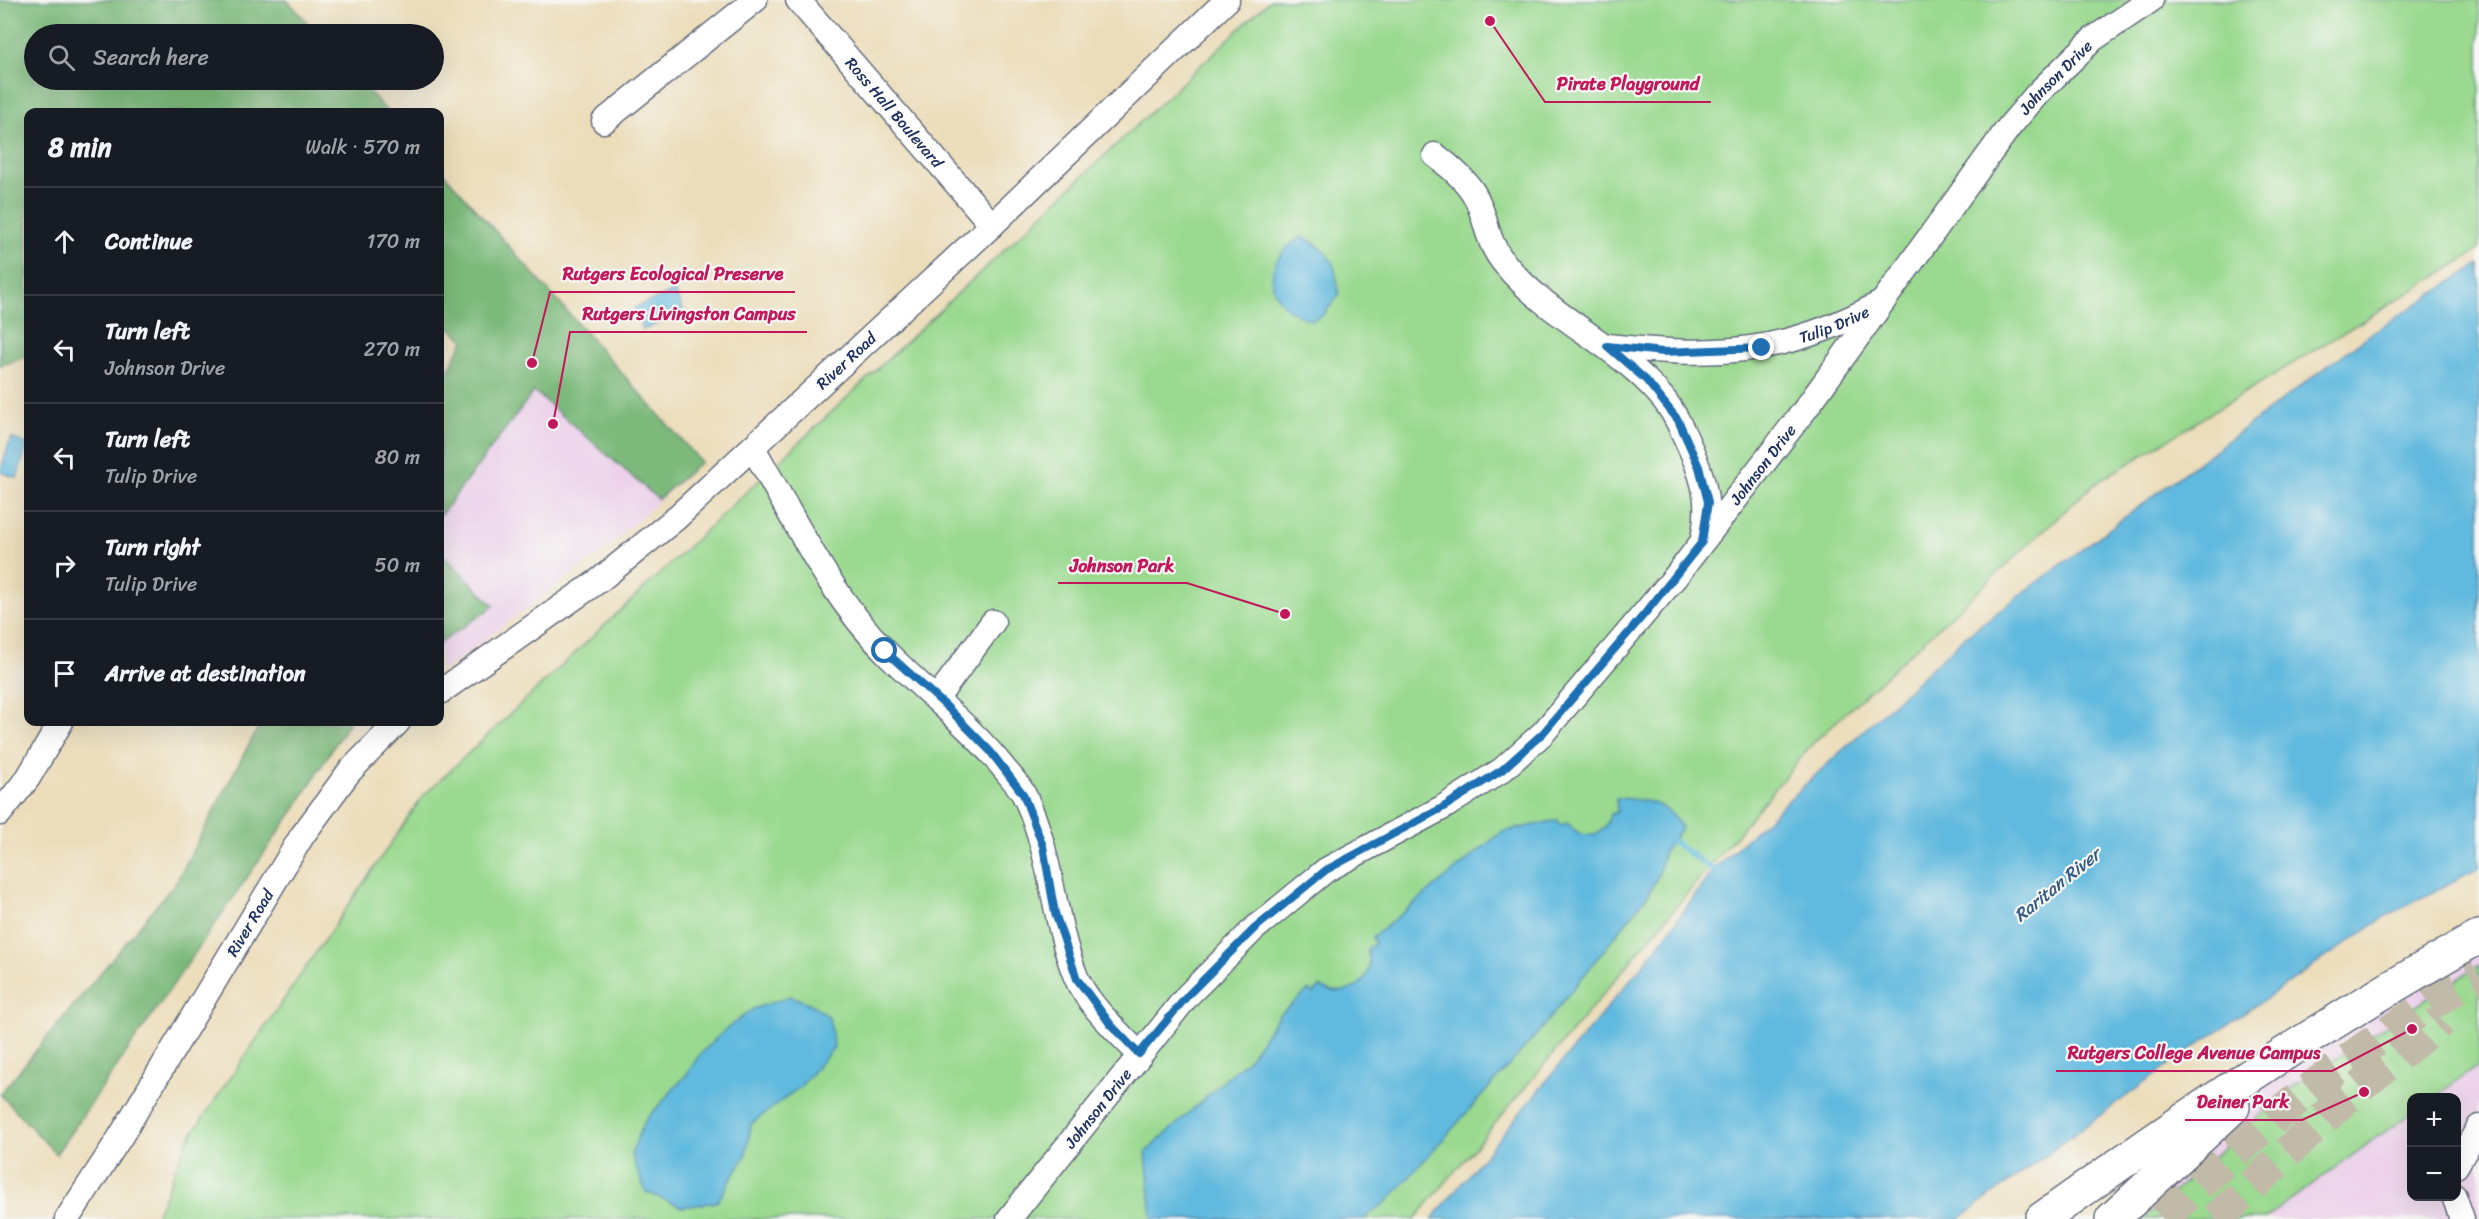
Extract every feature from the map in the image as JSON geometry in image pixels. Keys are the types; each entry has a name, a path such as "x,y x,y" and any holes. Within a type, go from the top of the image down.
{"highway":[{"path":"2042,1219 2156,1138 2368,999 2479,938"},
{"path":"2112,1219 2135,1195 2262,1081 2368,999"}],"street":[{"path":"604,121 755,0"},
{"name":"Ross Hall Boulevard","path":"798,0 992,225"},
{"name":"River Road","path":"444,689 601,579 675,519 992,225 1227,0"},
{"name":"Johnson Drive","path":"1009,1219 1188,995 1254,929 1326,870 1452,802 1502,770 1543,733 1647,611 1804,411 2009,127 2038,93 2093,39 2151,0"},
{"name":"Tulip Drive","path":"1435,155 1473,193 1489,242 1504,263 1534,295 1607,346 1646,380 1678,420 1699,467 1708,502 1702,542"},
{"name":"Tulip Drive","path":"1607,346 1663,352 1762,348 1811,336 1881,303"},
{"path":"753,448 837,592 885,651 937,698 990,751 1023,794 1043,846 1055,913 1077,979 1111,1025 1139,1054"},
{"path":"937,698 993,622"},
{"path":"0,813 28,778 59,726"},
{"name":"River Road","path":"67,1219 119,1139 302,836 349,772 394,726"},
{"path":"2466,1157 2479,1127"},
{"name":"River Road","path":"86,1219 119,1139"},
{"path":"2455,1201 2462,1219"},
{"path":"2474,1219 2479,1216"}],"shaded area":[{"path":"444,173 701,462 606,549 444,670 444,378 464,340 444,323"},
{"path":"2479,944 2479,1219 2108,1219 2250,1093"}],"green space":[{"path":"0,0 287,0 309,24 24,24 24,90 367,90 384,108 24,108 24,357 0,366"},
{"path":"1270,0 2479,0 2479,250 2093,485 1814,742 1415,1219 155,1219 187,1141 423,796"},
{"path":"444,173 701,462 658,499 534,391 444,511 444,378 464,340 444,323"},
{"path":"444,556 494,606 444,640"},
{"path":"259,726 347,726 296,807 56,1154 0,1094 176,882"},
{"path":"2479,965 2479,1065 2440,1093 2407,1093 2407,1116 2264,1219 2143,1219 2293,1086"}],"water":[{"path":"1302,237 1320,248 1331,260 1339,295 1323,315 1313,320 1285,306 1273,284 1273,271 1278,259 1288,247"},
{"name":"Raritan River","path":"2479,264 2479,868 2388,915 2184,1054 1959,1219 1432,1219 1660,944 1713,870 1967,635 2373,332"},
{"path":"675,291 684,313 643,330 634,308"},
{"path":"11,438 24,443 24,456 17,478 0,472"},
{"path":"1616,798 1635,799 1662,807 1676,819 1681,828 1663,854 1659,873 1648,895 1537,1034 1388,1201 1363,1219 1152,1219 1146,1152 1250,1057 1279,1015 1309,990 1313,994 1320,987 1331,991 1341,991 1350,990 1358,985 1368,970 1367,949 1375,943 1372,938 1502,832 1558,820 1560,825 1568,823 1580,833 1593,835 1604,828 1610,814 1617,812"},
{"path":"791,996 811,1004 829,1017 834,1047 801,1086 751,1124 746,1155 717,1202 682,1207 646,1192 631,1154 645,1121 687,1074 700,1054 725,1030 753,1009"}],"waterway":[{"path":"1672,841 1713,870"}],"tunnel":[{"path":"2163,1219 2236,1150 2313,1086 2394,1028 2479,975"},
{"path":"2216,1219 2345,1099 2442,1020"}],"place":[{"name":"Pirate Playground","path":"1490,21"},
{"name":"Rutgers Ecological Preserve","path":"532,363"},
{"name":"Rutgers Livingston Campus","path":"553,424"},
{"name":"Johnson Park","path":"1285,614"},
{"name":"Rutgers College Avenue Campus","path":"2412,1029"},
{"name":"Deiner Park","path":"2364,1092"}],"route":[{"path":"885,651 947,707 990,751 1023,794 1043,846 1055,913 1077,979 1111,1025 1139,1054 1188,995 1254,929 1326,870 1442,808 1502,770 1543,733 1647,611 1702,542 1707,521 1708,502 1699,467 1678,420 1663,397 1607,346 1663,352 1718,352 1762,348"}]}
